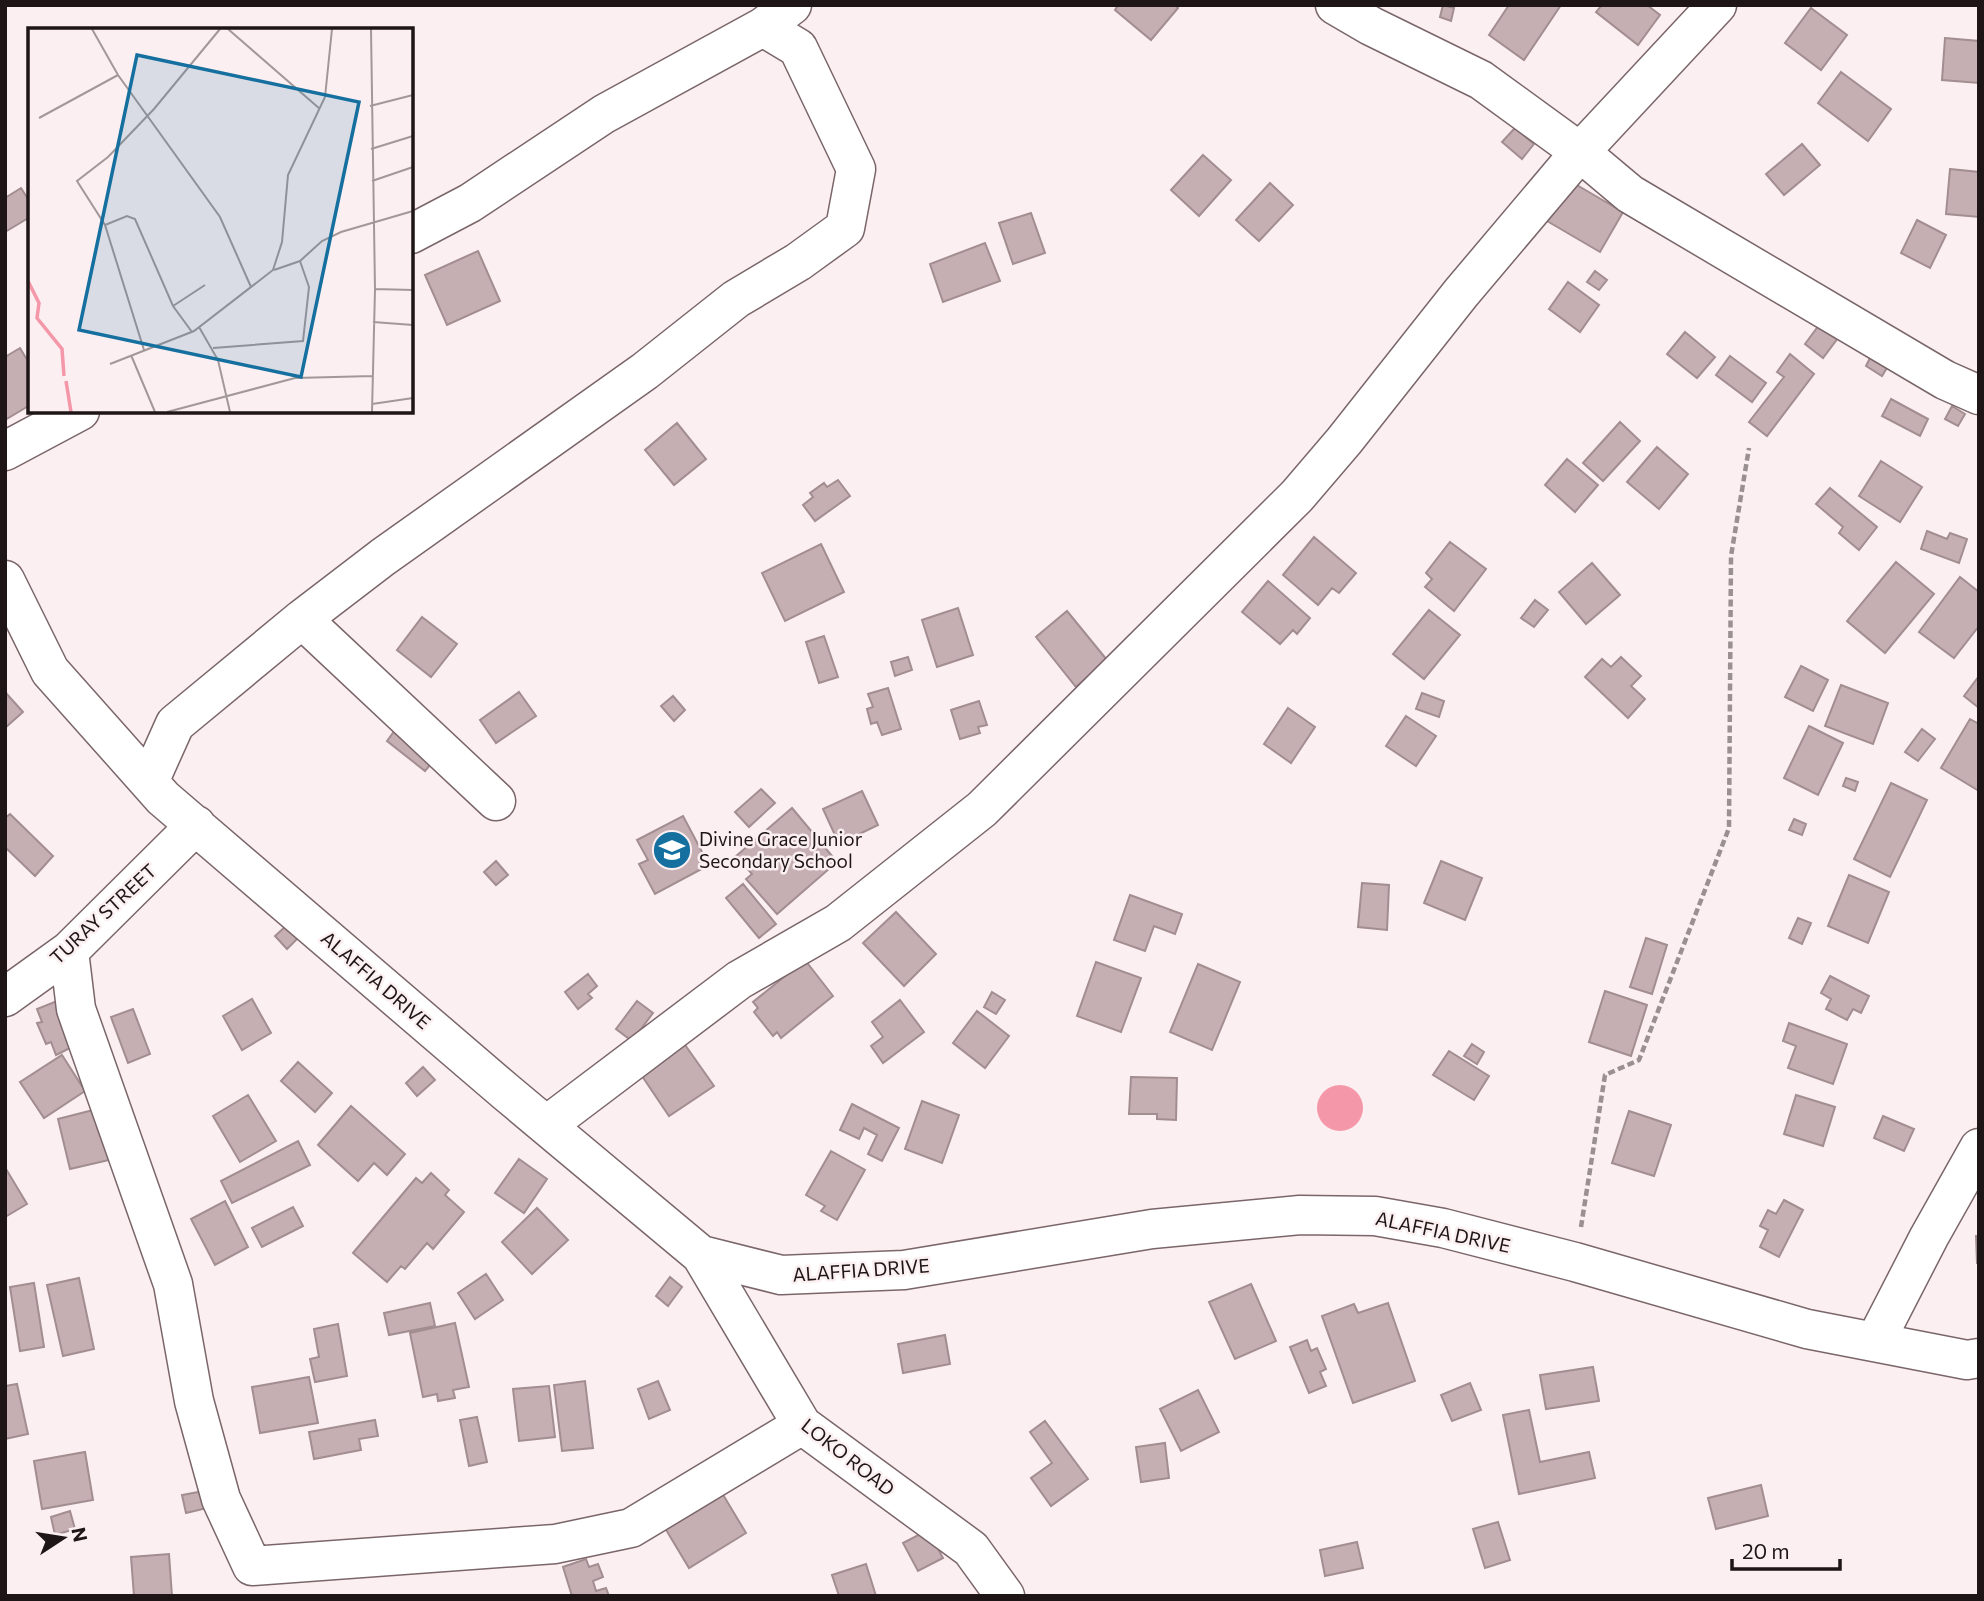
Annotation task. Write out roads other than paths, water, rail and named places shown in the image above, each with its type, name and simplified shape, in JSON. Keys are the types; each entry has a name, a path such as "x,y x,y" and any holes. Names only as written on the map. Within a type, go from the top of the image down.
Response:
{"street":[{"path":"1335,5 1371,26 1481,80 1580,152 1630,194 1945,380 1979,395"},
{"path":"547,1125 738,980 838,923 982,809 1297,496 1461,293 1580,152 1717,5"},
{"path":"149,782 175,724 302,619 383,557 645,371 736,299 798,262 845,228 856,169 798,48 777,16 604,114 470,203 413,233"},
{"path":"5,452 76,413"},
{"name":"ALAFFIA DRIVE","path":"5,580 50,671 163,798 701,1255 781,1275 904,1270 1152,1229 1300,1216 1375,1216 1443,1228 1575,1262 1807,1329 1967,1360 1979,1359"},
{"path":"302,619 496,801"},
{"name":"TURAY STREET","path":"5,997 69,951 195,825"},
{"path":"69,951 76,1009 173,1284 194,1401 221,1499 252,1566 555,1544 631,1528 802,1426"},
{"path":"1875,1342 1979,1148"},
{"name":"LOKO ROAD","path":"701,1255 802,1426 971,1549 1005,1596"}],"place":[{"name":"Divine Grace Junior Secondary School","path":"672,850"}]}
